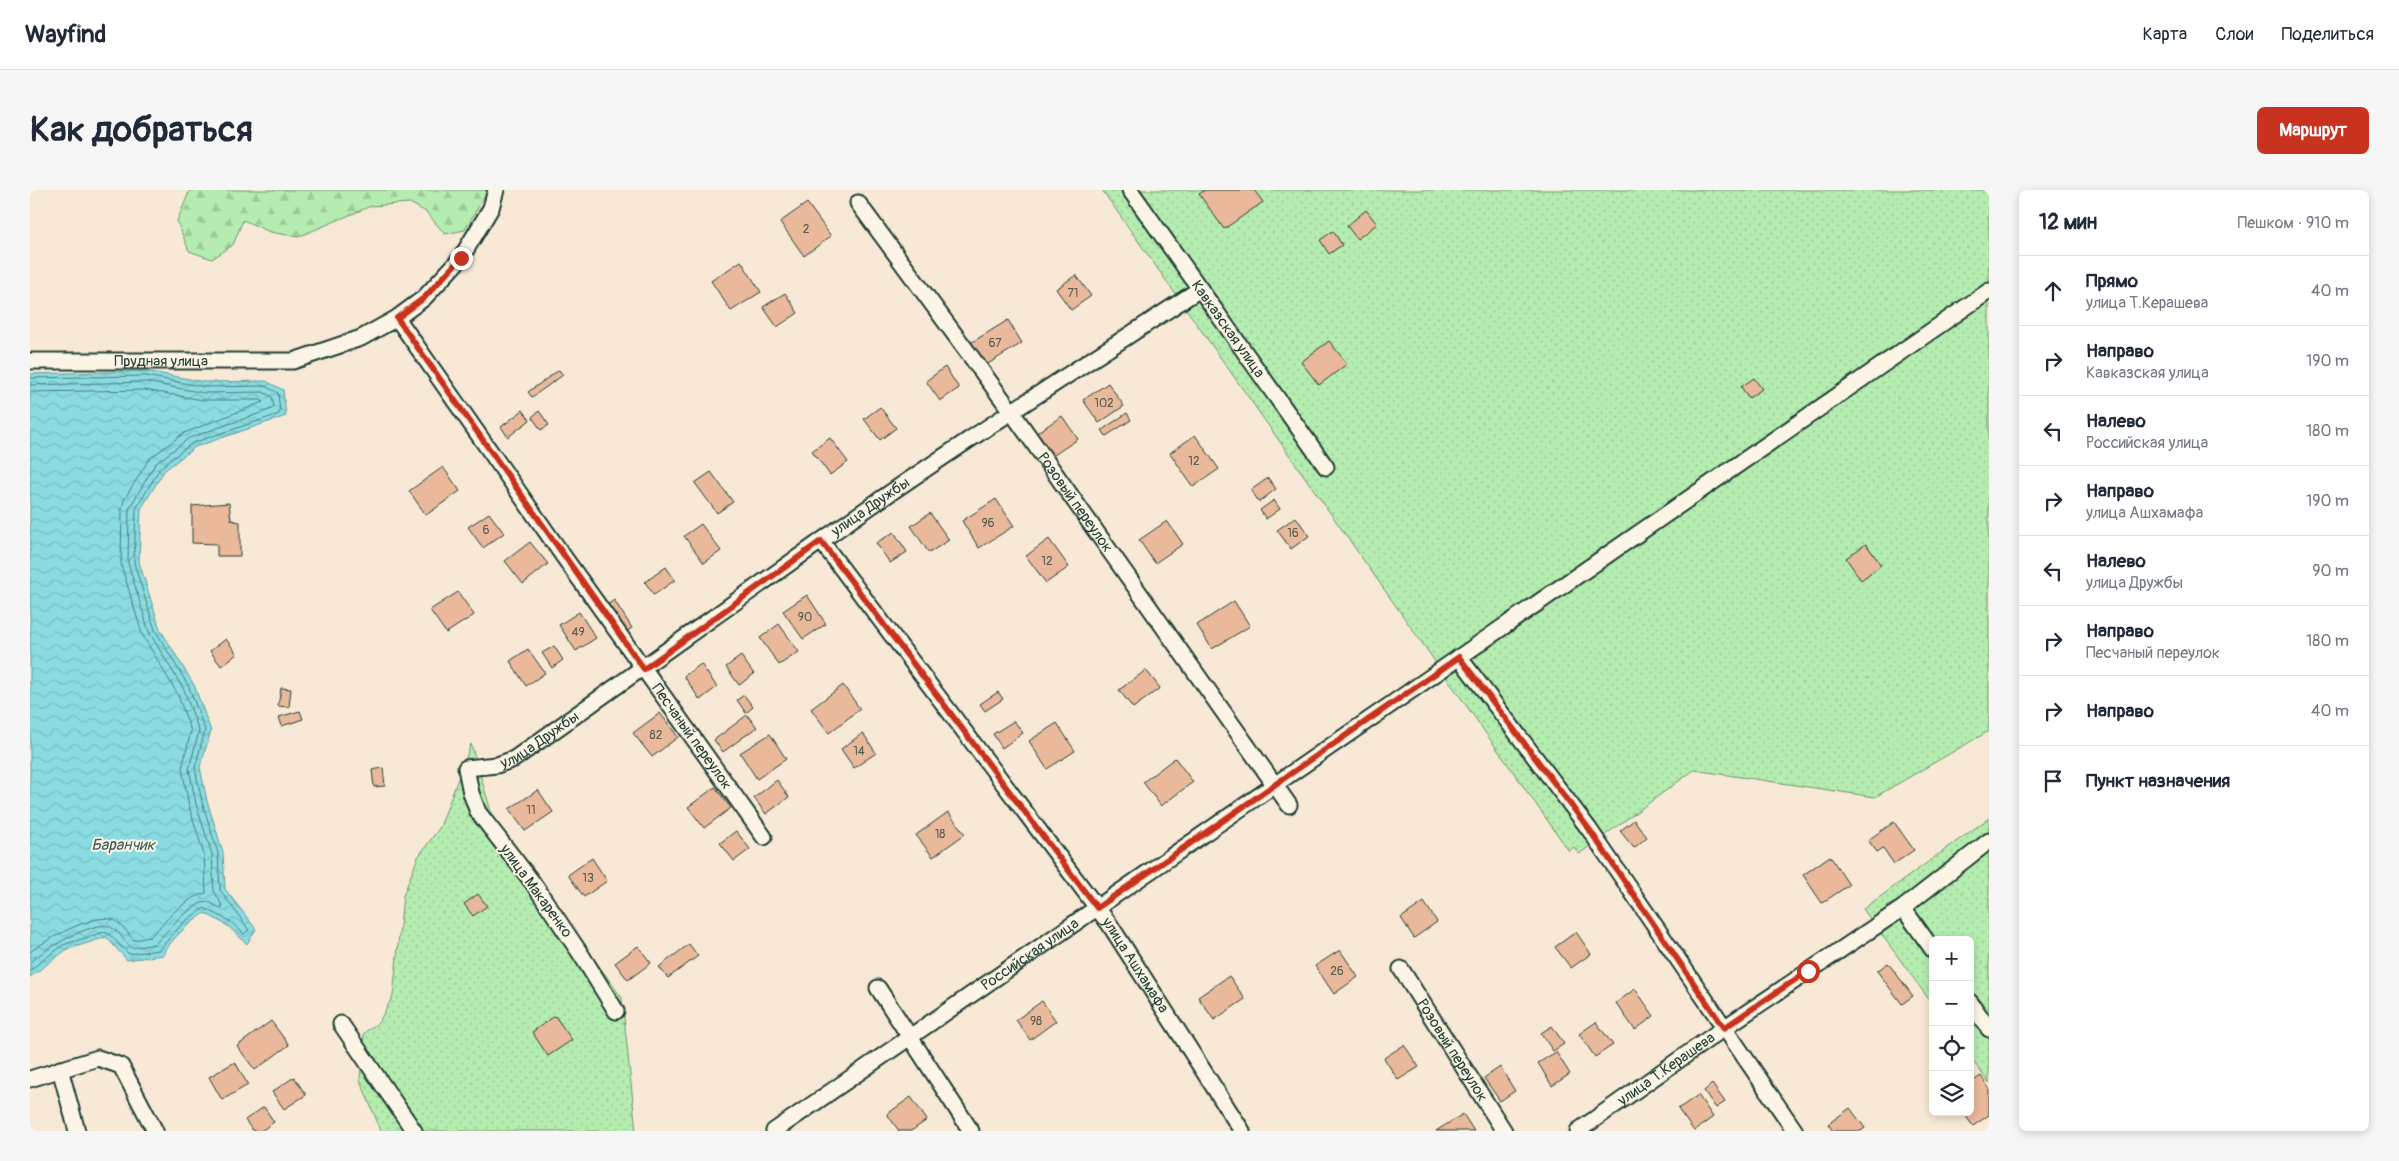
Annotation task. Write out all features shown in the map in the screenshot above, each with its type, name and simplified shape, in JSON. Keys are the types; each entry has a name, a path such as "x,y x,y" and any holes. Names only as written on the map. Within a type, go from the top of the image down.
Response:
{"street":[{"name":"Прудная улица","path":"30,361 293,361 362,338 397,318 424,298 461,258 491,208 496,190"},
{"name":"Кавказcкая улица","path":"1130,190 1326,467"},
{"name":"Розовый переулок","path":"858,203 1011,411 1289,805"},
{"name":"улица Дружбы","path":"466,768 497,765 514,759 644,669 821,541 1011,411 1200,290"},
{"name":"Российская улица","path":"774,1131 1989,291"},
{"name":"Песчаный переулок","path":"397,318 764,837"},
{"name":"улица Ашхамафа","path":"821,541 1097,908 1242,1131"},
{"path":"1459,657 1589,829 1795,1131"},
{"name":"улица Макаренко","path":"466,768 471,793 478,812 533,883 616,1011"},
{"name":"улица Т.Керашева","path":"1578,1131 1724,1028 1903,908 1989,841"},
{"path":"1903,908 1929,944"},
{"name":"Розовый переулок","path":"1401,969 1504,1131"},
{"path":"878,988 971,1131"},
{"path":"1974,1008 1989,1029"},
{"path":"341,1024 414,1131"},
{"path":"30,1079 98,1058 121,1066 155,1131"},
{"path":"60,1070 77,1131"}],"green space":[{"path":"190,190 488,190 465,230 445,234 426,212 410,203 371,206 298,237 270,232 243,220 233,245 212,259 189,251 177,221"},
{"path":"1102,190 1989,190 1989,731 1875,797 1694,770 1579,854 1574,847 1569,851"},
{"path":"471,744 493,818 622,998 636,1131 381,1131 360,1080 364,1033 379,1022 393,996 403,896 418,857 440,827"},
{"path":"1989,818 1989,1083 1974,1062 1974,936 1929,936 1929,1000 1863,909"}],"water":[{"name":"Баранчик","path":"146,371 205,382 266,381 283,390 286,416 195,447 164,471 141,509 139,562 160,629 194,685 211,731 200,767 207,801 223,852 225,889 256,929 247,944 228,926 205,913 176,937 163,955 127,960 106,937 66,950 30,977 30,374"}],"building":[{"path":"1205,190 1254,190 1263,202 1224,229 1199,194"},
{"path":"807,203 831,236 804,256 780,222"},
{"path":"1366,210 1377,224 1357,239 1347,226"},
{"path":"1333,231 1342,245 1329,254 1320,240"},
{"path":"741,261 761,292 731,311 711,281"},
{"path":"1076,275 1091,296 1071,310 1056,289"},
{"path":"785,293 798,313 777,327 763,307"},
{"path":"1008,320 1022,343 983,367 969,344"},
{"path":"1329,341 1347,364 1319,385 1301,362"},
{"path":"945,367 959,388 940,401 926,381"},
{"path":"559,370 563,375 532,397 528,392"},
{"path":"1754,378 1762,389 1749,398 1741,387"},
{"path":"1108,383 1124,406 1099,423 1083,400"},
{"path":"880,407 896,428 880,440 864,419"},
{"path":"523,410 530,420 508,437 501,427"},
{"path":"539,411 549,425 541,430 532,417"},
{"path":"1127,413 1131,420 1106,436 1102,430"},
{"path":"1062,416 1078,439 1051,457 1035,434"},
{"path":"1195,435 1219,469 1193,487 1170,453"},
{"path":"830,438 848,462 830,475 812,451"},
{"path":"443,467 460,491 426,515 409,491"},
{"path":"711,472 733,502 717,513 695,483"},
{"path":"1268,478 1276,489 1259,502 1251,490"},
{"path":"996,499 1014,526 979,548 962,521"},
{"path":"1274,500 1280,509 1266,519 1260,510"},
{"path":"229,503 231,520 240,522 240,556 217,556 217,544 192,543 192,506"},
{"path":"489,513 504,533 483,548 468,527"},
{"path":"930,513 949,540 929,553 911,526"},
{"path":"1296,517 1309,536 1291,549 1277,530"},
{"path":"1167,521 1183,544 1155,563 1139,540"},
{"path":"701,524 721,551 704,563 684,536"},
{"path":"894,532 907,552 890,563 876,543"},
{"path":"1049,539 1069,567 1046,583 1026,556"},
{"path":"530,542 548,564 523,584 505,561"},
{"path":"1866,544 1881,565 1861,580 1846,558"},
{"path":"666,567 675,580 654,595 645,582"},
{"path":"458,592 474,615 446,633 430,610"},
{"path":"807,595 826,624 803,639 783,611"},
{"path":"614,600 632,628 624,633 606,606"},
{"path":"1234,601 1250,626 1212,649 1197,625"},
{"path":"579,612 596,638 576,651 559,625"},
{"path":"779,624 799,652 779,665 760,638"},
{"path":"226,639 237,654 221,666 210,651"},
{"path":"554,646 563,660 552,668 542,653"},
{"path":"528,649 545,673 526,686 510,661"},
{"path":"741,656 754,674 739,685 726,667"},
{"path":"701,664 717,687 700,700 684,676"},
{"path":"1146,670 1160,688 1133,708 1119,690"},
{"path":"843,685 860,709 829,733 811,709"},
{"path":"281,688 291,689 289,707 278,706"},
{"path":"998,692 1003,699 985,711 980,704"},
{"path":"744,695 753,707 746,713 737,700"},
{"path":"300,711 303,719 282,726 279,717"},
{"path":"660,713 678,737 652,757 633,733"},
{"path":"747,715 757,727 723,752 714,740"},
{"path":"1014,721 1023,733 1002,748 993,734"},
{"path":"1057,723 1075,751 1047,769 1029,741"},
{"path":"863,733 876,753 854,768 841,749"},
{"path":"770,734 786,759 757,779 740,753"},
{"path":"1175,758 1193,782 1161,806 1143,782"},
{"path":"383,768 385,786 374,787 372,770"},
{"path":"777,780 789,797 766,814 754,798"},
{"path":"715,787 731,808 704,828 688,807"},
{"path":"538,790 553,812 525,831 509,809"},
{"path":"948,812 965,834 933,857 916,835"},
{"path":"1634,820 1647,837 1634,848 1620,831"},
{"path":"1894,822 1914,850 1894,864 1883,848 1877,852 1868,840"},
{"path":"736,831 750,849 734,861 720,843"},
{"path":"1830,856 1849,885 1822,903 1803,875"},
{"path":"592,858 607,881 584,897 568,875"},
{"path":"478,894 487,906 473,916 464,904"},
{"path":"1424,902 1437,922 1414,938 1401,918"},
{"path":"1576,932 1591,954 1571,968 1555,947"},
{"path":"689,944 698,956 668,978 659,967"},
{"path":"638,946 651,963 628,980 615,963"},
{"path":"1340,950 1358,977 1334,994 1315,966"},
{"path":"1888,963 1913,996 1902,1004 1877,971"},
{"path":"1229,976 1245,999 1214,1020 1198,997"},
{"path":"1635,989 1654,1016 1635,1030 1616,1003"},
{"path":"1042,1001 1056,1021 1030,1040 1016,1020"},
{"path":"555,1016 572,1040 548,1056 532,1032"},
{"path":"271,1021 289,1045 255,1070 237,1046"},
{"path":"1596,1022 1613,1045 1595,1057 1579,1034"},
{"path":"1552,1026 1564,1044 1553,1051 1541,1033"},
{"path":"1404,1045 1419,1067 1398,1080 1384,1058"},
{"path":"1556,1052 1570,1074 1552,1086 1538,1063"},
{"path":"235,1062 248,1085 222,1100 209,1077"},
{"path":"1500,1067 1515,1091 1500,1101 1484,1078"},
{"path":"1981,1076 1989,1088 1989,1115 1973,1126 1966,1116 1974,1116 1974,1080"},
{"path":"294,1077 306,1095 284,1109 272,1092"},
{"path":"1712,1084 1725,1102 1716,1108 1704,1091"},
{"path":"1698,1095 1713,1117 1694,1131 1678,1109"},
{"path":"911,1097 927,1120 911,1131 899,1131 887,1114"},
{"path":"264,1107 274,1122 261,1131 253,1131 245,1120"},
{"path":"1850,1108 1865,1128 1861,1131 1833,1131 1828,1124"},
{"path":"1463,1114 1474,1131 1436,1131"}],"route":[{"path":"461,258 424,298 397,318 644,669 821,541 1097,908 1459,657 1589,829 1724,1028 1808,971"}]}
